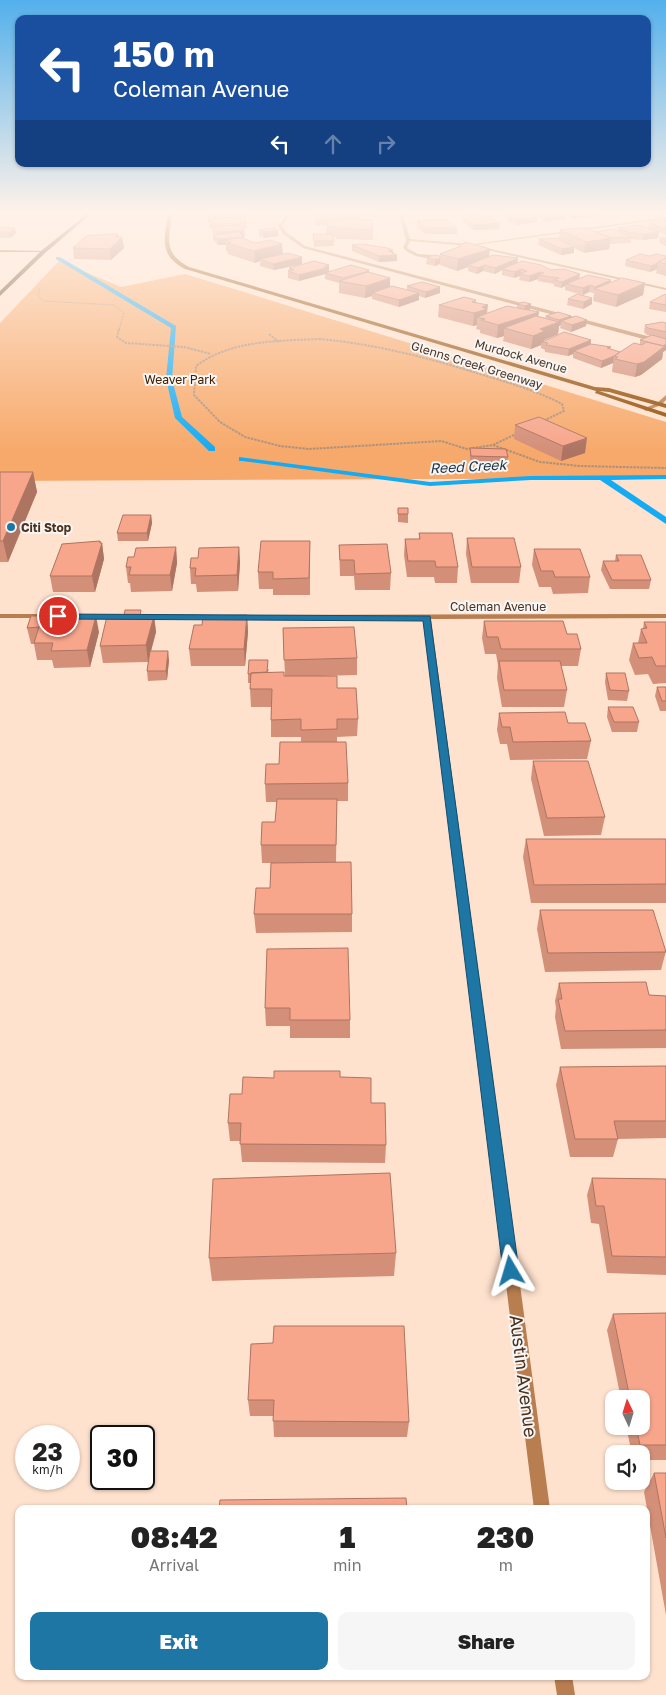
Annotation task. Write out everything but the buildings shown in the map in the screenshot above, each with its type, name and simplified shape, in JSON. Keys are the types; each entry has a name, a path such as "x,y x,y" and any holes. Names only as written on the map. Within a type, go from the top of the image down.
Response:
{"street":[{"name":"Murdock Avenue","path":"271,293 595,389 610,390 666,406"},
{"path":"478,293 666,343"},
{"name":"Murdock Avenue","path":"595,389 601,395 666,415"},
{"path":"646,409 659,404 666,397"},
{"name":"Coleman Avenue","path":"0,616 427,618 666,616"},
{"name":"Austin Avenue","path":"427,618 541,1505"},
{"path":"564,1680 566,1695"}],"path":[{"name":"Glenns Creek Greenway","path":"38,293 42,300 114,305 124,312 117,338 126,343 157,347 184,347 212,354"},
{"path":"269,334 279,342"},
{"name":"Glenns Creek Greenway","path":"319,339 351,341 389,348 541,394 562,404 564,411 493,445 467,449 441,441 310,449 280,446 246,437 220,422 194,395 196,366 205,357 212,354 240,347 279,342 319,339"},
{"name":"Glenns Creek Greenway","path":"493,445 540,462 580,466 666,468"}],"green space":[{"name":"Weaver Park","path":"28,293 247,293 666,422 666,478 0,481 0,323"}],"waterway":[{"name":"Reed Creek","path":"117,293 174,327 169,379 179,418 212,449"},
{"name":"Reed Creek","path":"242,459 430,484 531,478 666,477"},
{"path":"603,478 666,521"}],"place":[{"name":"Citi Stop","path":"11,527"}],"route":[{"path":"58,616 427,618 511,1271"}]}
